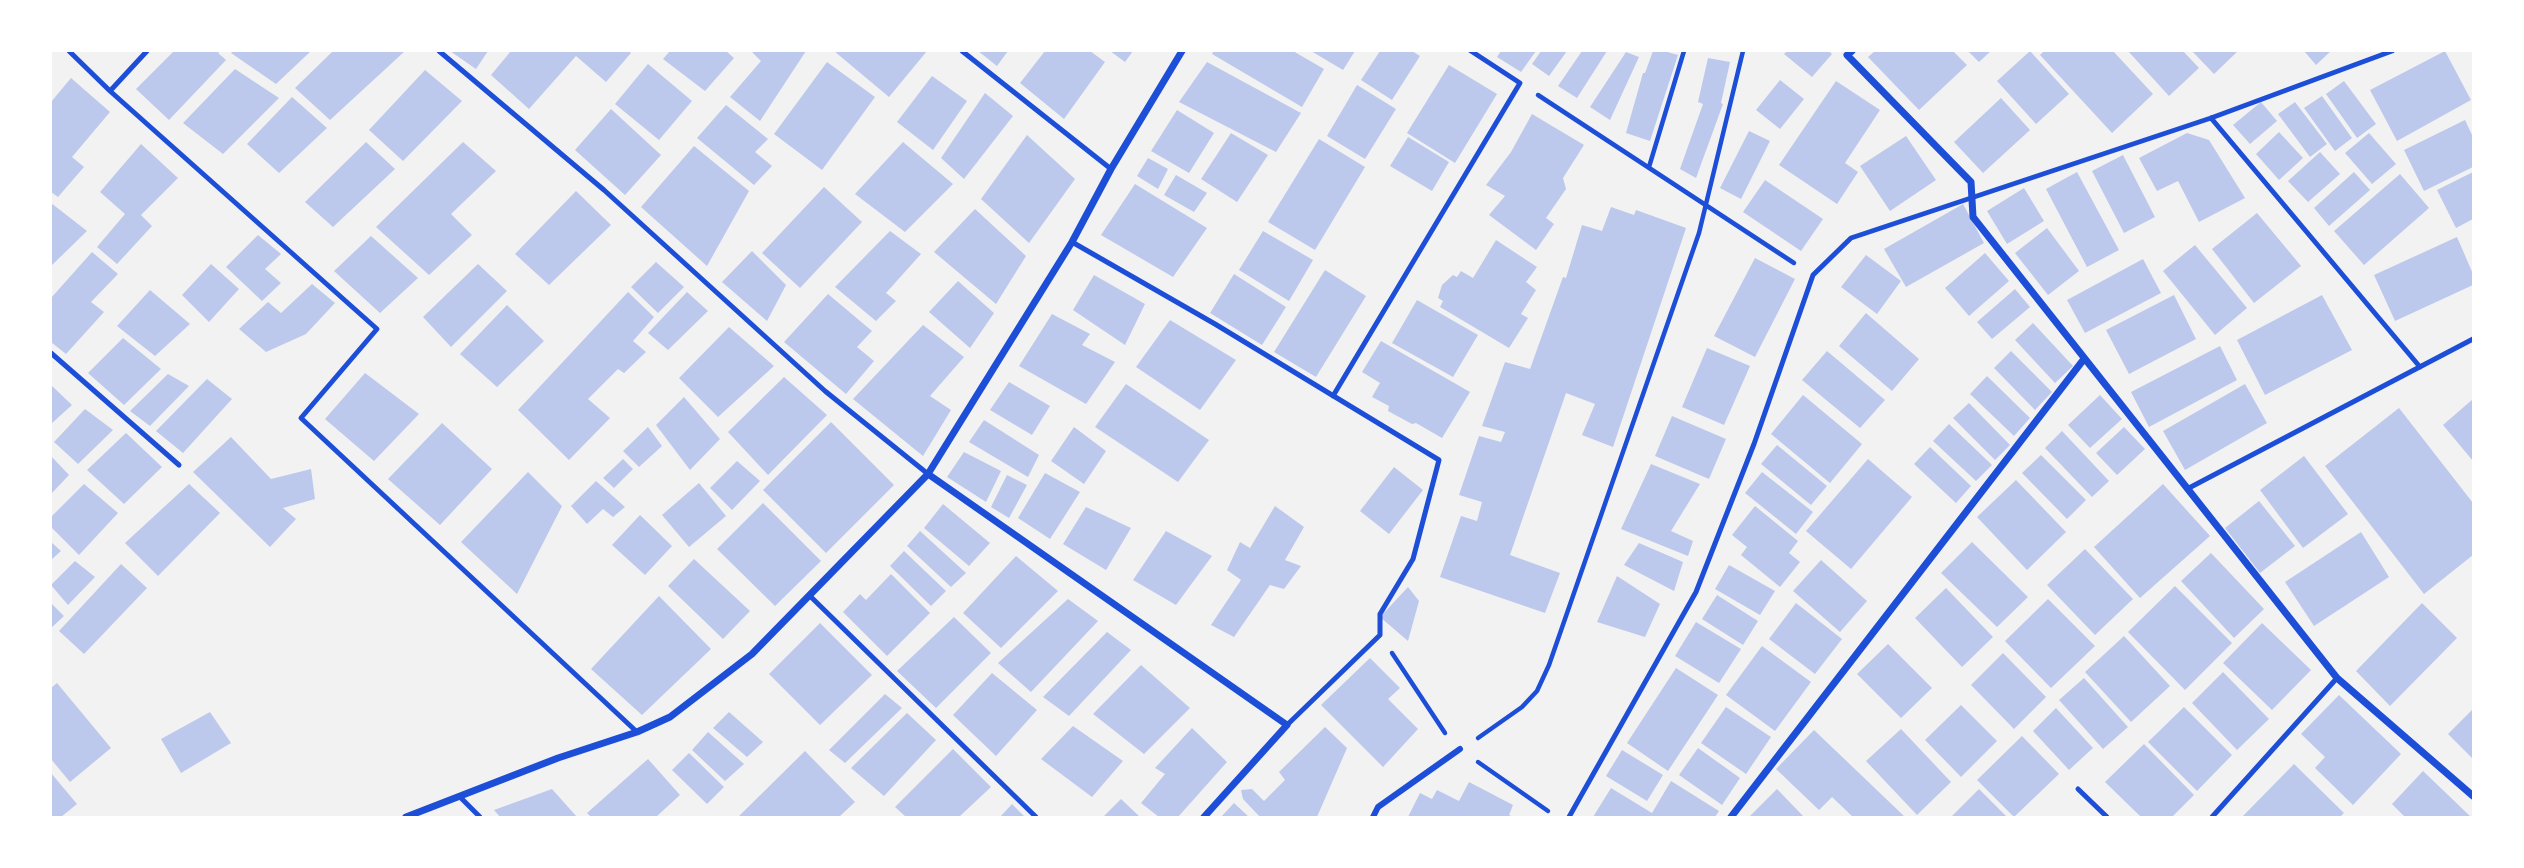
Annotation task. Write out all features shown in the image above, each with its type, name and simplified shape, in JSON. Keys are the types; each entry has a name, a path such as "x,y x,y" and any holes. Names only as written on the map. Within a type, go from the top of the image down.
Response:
{"street":[{"path":"406,817 558,758 637,732 670,717 752,654 928,474 1072,242 1111,169 1182,51"},
{"path":"1852,51 1847,55 1970,182 1973,217 2337,678 2473,796"},
{"path":"1731,817 2084,359"},
{"path":"928,474 1287,725 1204,817"},
{"path":"1373,817 1378,807 1460,750"}],"lane":[{"path":"69,51 110,91 377,329 301,418 637,732"},
{"path":"110,91 147,51"},
{"path":"439,51 604,190 825,391 928,474"},
{"path":"962,51 1111,169"},
{"path":"1333,396 1520,83 1471,51"},
{"path":"1569,817 1696,592 1754,444 1813,275 1851,239 2211,118 2392,51"},
{"path":"2211,118 2420,367"},
{"path":"1072,242 1215,324 1439,460 1413,559 1380,614 1380,635 1287,725"},
{"path":"2187,489 2473,339"},
{"path":"51,353 179,465"},
{"path":"810,596 1036,817"},
{"path":"2212,817 2337,678"},
{"path":"2078,789 2107,817"},
{"path":"459,796 480,817"}],"path":[{"path":"1649,167 1684,51"},
{"path":"1460,750 1522,707 1537,691 1549,665 1690,259 1743,51"},
{"path":"1520,83 1813,275"}],"building":[{"path":"174,51 221,51 218,53 226,60 169,120 136,89"},
{"path":"311,51 276,84 231,53"},
{"path":"333,51 405,51 330,120 295,88"},
{"path":"450,51 488,51 476,69"},
{"path":"511,51 631,53 606,82 576,56 529,109 491,75"},
{"path":"670,51 726,51 734,58 705,91 663,59"},
{"path":"753,51 806,51 760,121 730,97 761,61"},
{"path":"834,51 927,51 889,97"},
{"path":"978,51 1008,51 997,66"},
{"path":"1045,51 1090,51 1105,62 1064,119 1020,83"},
{"path":"1110,51 1133,51 1125,62"},
{"path":"1214,51 1293,51 1324,69 1302,107 1212,54"},
{"path":"1311,51 1355,51 1343,70"},
{"path":"1380,51 1412,51 1420,56 1392,100 1361,80"},
{"path":"1501,51 1536,51 1521,72 1497,57"},
{"path":"1541,51 1567,51 1549,76 1532,64"},
{"path":"1582,51 1607,51 1577,98 1558,86"},
{"path":"1653,51 1678,55 1650,141 1626,133 1643,73"},
{"path":"1787,51 1829,51 1832,54 1812,77 1784,54"},
{"path":"1875,51 1953,51 1967,65 1919,110 1868,57"},
{"path":"1968,51 1991,51 1979,62"},
{"path":"2030,51 2069,94 2036,124 1997,81"},
{"path":"2044,51 2113,51 2153,94 2112,133 2040,55"},
{"path":"2128,51 2183,51 2199,68 2169,96"},
{"path":"2192,51 2238,51 2214,74"},
{"path":"2304,51 2331,51 2316,65"},
{"path":"2445,51 2471,100 2397,141 2370,90"},
{"path":"1626,52 1639,57 1610,120 1590,107"},
{"path":"1708,58 1730,62 1721,103 1723,104 1696,178 1680,169 1703,104 1698,102"},
{"path":"827,62 875,97 822,170 774,134"},
{"path":"1207,62 1301,113 1276,152 1179,102"},
{"path":"648,64 692,101 659,140 615,104"},
{"path":"1449,65 1497,94 1455,163 1407,133"},
{"path":"235,69 279,98 223,154 183,123"},
{"path":"425,70 462,101 403,161 369,130"},
{"path":"932,76 967,101 933,150 897,122"},
{"path":"71,78 110,112 72,157 84,167 58,197 51,192 51,102"},
{"path":"1780,80 1804,99 1780,129 1756,110"},
{"path":"1836,81 1880,110 1845,163 1858,172 1837,204 1779,165"},
{"path":"2344,81 2376,124 2357,138 2326,94"},
{"path":"1357,85 1396,109 1365,159 1327,136"},
{"path":"985,93 1013,116 964,179 941,158"},
{"path":"2322,96 2352,138 2335,151 2304,108"},
{"path":"292,97 327,128 279,173 247,144"},
{"path":"2001,98 2030,130 1983,173 1954,142"},
{"path":"2261,102 2277,121 2250,144 2233,125"},
{"path":"2295,102 2327,144 2310,157 2278,114"},
{"path":"726,105 768,139 755,152 772,166 754,185 697,138"},
{"path":"611,109 661,155 625,195 575,150"},
{"path":"1177,110 1214,133 1189,173 1151,151"},
{"path":"1532,114 1584,145 1563,178 1566,189 1546,218 1554,224 1536,250 1489,215 1505,196 1486,185 1511,152"},
{"path":"2465,120 2473,137 2473,167 2424,191 2404,150"},
{"path":"1749,131 1770,141 1741,199 1720,188"},
{"path":"2279,132 2303,158 2279,180 2256,154"},
{"path":"1231,133 1268,155 1237,202 1201,179"},
{"path":"2187,133 2209,140 2245,198 2199,222 2178,181 2157,191 2139,158"},
{"path":"2369,133 2396,164 2372,184 2345,153"},
{"path":"1027,135 1075,179 1029,243 981,199"},
{"path":"1906,136 1936,180 1890,211 1860,166"},
{"path":"1408,137 1449,162 1432,191 1390,166"},
{"path":"1319,139 1365,167 1315,250 1268,222"},
{"path":"366,142 395,169 333,227 305,202"},
{"path":"463,142 496,171 451,214 472,235 429,275 376,227"},
{"path":"903,142 953,184 905,232 855,194"},
{"path":"141,144 178,178 141,215 152,226 117,264 97,247 125,214 100,192"},
{"path":"694,146 749,191 707,266 641,207"},
{"path":"2320,152 2340,174 2308,202 2288,181"},
{"path":"2123,155 2155,217 2124,233 2092,171"},
{"path":"1148,158 1168,169 1158,189 1137,176"},
{"path":"2077,172 2119,250 2087,267 2046,189"},
{"path":"2354,172 2370,190 2329,226 2314,208"},
{"path":"2473,172 2473,219 2456,228 2437,190"},
{"path":"2400,174 2429,208 2364,265 2334,231"},
{"path":"1176,175 1207,193 1194,212 1164,195"},
{"path":"1765,180 1823,219 1801,251 1743,212"},
{"path":"1135,184 1207,228 1173,277 1101,235"},
{"path":"824,187 862,222 800,288 762,253"},
{"path":"2024,188 2044,221 2007,244 1987,211"},
{"path":"576,191 611,225 549,285 515,254"},
{"path":"51,203 87,231 51,266"},
{"path":"1963,204 1984,243 1906,287 1884,249"},
{"path":"1611,207 1634,215 1636,210 1686,228 1613,447 1582,435 1595,404 1566,393 1510,555 1560,573 1545,613 1440,577 1461,516 1477,521 1482,502 1459,495 1479,436 1501,442 1505,432 1482,426 1505,362 1530,369 1563,277 1566,278 1582,225 1602,231"},
{"path":"975,209 1026,256 996,304 934,252"},
{"path":"2257,213 2301,266 2254,303 2212,249"},
{"path":"2047,228 2079,271 2048,295 2015,253"},
{"path":"890,231 921,254 886,293 896,301 876,321 835,287"},
{"path":"1263,231 1313,260 1289,301 1239,270"},
{"path":"258,235 281,254 265,269 281,283 262,301 226,267"},
{"path":"371,236 418,278 380,313 334,271"},
{"path":"2457,237 2473,274 2473,285 2395,321 2374,275"},
{"path":"1496,240 1537,267 1526,282 1536,290 1521,314 1528,318 1509,348 1440,307 1443,301 1438,298 1442,285 1453,275 1457,277 1461,271 1473,278"},
{"path":"2195,245 2247,308 2215,335 2163,271"},
{"path":"752,251 786,285 767,321 722,282"},
{"path":"92,252 118,274 91,302 104,312 66,354 51,342 51,298"},
{"path":"1985,253 2009,281 1969,316 1945,288"},
{"path":"1866,255 1901,281 1877,314 1841,287"},
{"path":"1755,258 1795,279 1755,357 1714,336"},
{"path":"2143,259 2161,293 2085,333 2067,300"},
{"path":"656,262 684,287 658,313 631,287"},
{"path":"211,264 239,289 209,322 182,295"},
{"path":"478,264 507,291 451,347 423,317"},
{"path":"1325,270 1366,296 1316,377 1274,352"},
{"path":"1234,274 1286,307 1262,345 1210,313"},
{"path":"1094,275 1145,304 1125,345 1073,310"},
{"path":"958,281 994,313 970,348 929,312"},
{"path":"312,284 335,303 306,334 266,352 239,329 268,302 281,313"},
{"path":"2015,289 2030,307 1992,339 1977,322"},
{"path":"150,290 190,324 155,356 117,326"},
{"path":"628,292 654,317 633,341 646,352 624,373 618,369 588,399 610,418 569,460 518,410"},
{"path":"687,292 708,311 668,350 648,333"},
{"path":"828,294 872,331 857,347 874,361 846,394 784,342"},
{"path":"2174,295 2196,339 2129,374 2106,330"},
{"path":"2322,295 2352,350 2265,395 2237,340"},
{"path":"1417,300 1478,335 1453,377 1392,343"},
{"path":"507,305 544,341 497,387 460,354"},
{"path":"1866,313 1919,359 1892,391 1839,346"},
{"path":"1052,314 1090,334 1082,345 1115,362 1086,404 1019,366"},
{"path":"1170,320 1236,360 1200,410 1136,367"},
{"path":"2033,323 2073,366 2055,383 2015,340"},
{"path":"923,325 964,357 930,396 951,410 923,456 853,399"},
{"path":"729,327 774,366 718,417 679,378"},
{"path":"123,338 161,369 124,405 88,373"},
{"path":"1381,341 1470,392 1442,438 1388,411 1389,406 1372,397 1380,383 1362,372"},
{"path":"2220,346 2237,380 2149,427 2131,392"},
{"path":"1707,348 1750,366 1724,425 1682,407"},
{"path":"1827,351 1885,400 1860,428 1802,380"},
{"path":"2011,351 2052,392 2035,410 1994,368"},
{"path":"365,373 419,414 374,461 325,419"},
{"path":"168,374 189,386 150,426 130,411"},
{"path":"1987,376 2030,418 2014,436 1970,394"},
{"path":"784,377 827,415 768,475 728,432"},
{"path":"207,379 232,399 183,453 156,431"},
{"path":"1009,382 1050,406 1032,435 990,410"},
{"path":"1126,384 1209,440 1178,482 1095,427"},
{"path":"2245,384 2267,423 2185,470 2163,431"},
{"path":"51,385 72,405 51,424"},
{"path":"1803,395 1862,444 1830,483 1771,434"},
{"path":"2100,395 2122,419 2090,448 2068,425"},
{"path":"684,397 720,439 690,470 656,425"},
{"path":"2473,399 2473,461 2443,425"},
{"path":"1969,403 2010,445 1995,460 1953,418"},
{"path":"2399,408 2473,503 2473,555 2424,594 2325,466"},
{"path":"85,409 113,430 78,464 54,442"},
{"path":"1672,416 1726,439 1709,479 1655,456"},
{"path":"984,420 1039,455 1028,477 969,442"},
{"path":"831,422 894,485 826,553 763,490"},
{"path":"442,423 492,469 440,525 388,479"},
{"path":"1949,424 1992,465 1976,481 1933,441"},
{"path":"648,427 662,446 639,467 623,451"},
{"path":"1074,427 1106,451 1084,484 1051,461"},
{"path":"2124,427 2145,449 2117,475 2096,453"},
{"path":"2062,431 2109,481 2092,497 2045,448"},
{"path":"126,433 162,467 124,504 87,470"},
{"path":"231,437 271,479 311,469 315,499 283,508 296,519 270,547 193,472"},
{"path":"1777,445 1827,486 1811,505 1761,464"},
{"path":"1930,447 1971,486 1956,503 1914,464"},
{"path":"964,452 1001,471 986,502 947,477"},
{"path":"2041,455 2086,500 2067,519 2022,473"},
{"path":"51,456 69,475 51,494"},
{"path":"2304,456 2348,514 2303,548 2260,490"},
{"path":"623,459 633,469 614,488 603,478"},
{"path":"1868,459 1912,497 1851,569 1806,531"},
{"path":"737,461 760,481 732,510 710,488"},
{"path":"1651,464 1700,484 1671,531 1693,541 1688,556 1621,529"},
{"path":"1394,467 1423,490 1389,534 1360,511"},
{"path":"528,472 562,506 517,594 461,542"},
{"path":"1762,472 1813,512 1796,534 1745,493"},
{"path":"1045,473 1080,492 1050,539 1018,518"},
{"path":"1007,475 1027,485 1009,518 991,507"},
{"path":"2016,480 2066,532 2027,570 1977,517"},
{"path":"596,481 625,507 613,517 603,509 587,524 571,506"},
{"path":"699,483 726,516 689,547 662,515"},
{"path":"84,484 118,513 79,555 51,527 51,517"},
{"path":"189,484 220,513 158,576 125,543"},
{"path":"2163,484 2210,536 2140,598 2094,547"},
{"path":"2259,501 2295,546 2260,573 2225,528"},
{"path":"763,503 821,561 775,606 717,549"},
{"path":"943,504 990,543 969,566 924,528"},
{"path":"1275,506 1304,527 1285,560 1301,566 1284,589 1270,585 1234,637 1211,625 1241,580 1227,570 1240,542 1250,548"},
{"path":"1755,506 1798,541 1789,553 1800,562 1780,587 1741,555 1747,547 1732,535"},
{"path":"1086,507 1131,528 1106,570 1063,544"},
{"path":"640,515 672,546 645,575 612,545"},
{"path":"920,531 966,573 951,587 907,546"},
{"path":"1166,531 1212,556 1176,605 1133,580"},
{"path":"2361,532 2389,577 2314,626 2285,582"},
{"path":"51,542 61,551 51,560"},
{"path":"1972,542 2028,597 1997,627 1941,573"},
{"path":"1639,543 1683,562 1674,591 1624,565"},
{"path":"2085,549 2133,599 2095,635 2047,585"},
{"path":"904,551 946,591 931,606 890,566"},
{"path":"2211,553 2264,609 2234,638 2181,581"},
{"path":"1016,556 1058,591 1001,648 963,613"},
{"path":"694,559 750,611 723,639 668,586"},
{"path":"1821,560 1867,601 1840,632 1793,591"},
{"path":"75,561 95,577 68,605 51,585"},
{"path":"121,564 147,588 84,654 59,631"},
{"path":"1729,565 1775,591 1760,615 1715,589"},
{"path":"891,574 930,613 887,656 843,612 860,594 866,600"},
{"path":"1617,576 1660,604 1645,637 1597,622"},
{"path":"2175,586 2232,643 2185,690 2128,632"},
{"path":"1408,587 1419,601 1408,641 1380,617"},
{"path":"1946,588 1993,637 1962,667 1915,618"},
{"path":"1717,595 1758,621 1743,645 1702,619"},
{"path":"659,596 711,649 642,715 591,669"},
{"path":"1068,599 1098,621 1031,692 998,663"},
{"path":"2048,599 2095,646 2051,688 2005,641"},
{"path":"51,603 64,616 51,628"},
{"path":"1796,603 1842,639 1815,674 1769,639"},
{"path":"2422,603 2457,638 2390,706 2356,671"},
{"path":"954,617 991,653 936,708 897,671"},
{"path":"1696,622 1741,649 1719,683 1675,656"},
{"path":"820,623 872,675 820,725 769,674"},
{"path":"2262,623 2311,670 2272,710 2223,663"},
{"path":"1107,632 1131,650 1069,716 1043,697"},
{"path":"2124,636 2170,686 2131,722 2085,672"},
{"path":"1888,644 1932,688 1901,718 1857,674"},
{"path":"1762,646 1811,682 1775,731 1726,695"},
{"path":"2003,653 2046,697 2014,729 1971,685"},
{"path":"1370,658 1400,688 1388,699 1418,729 1383,767 1321,705"},
{"path":"1141,665 1190,708 1144,754 1093,714"},
{"path":"1676,668 1718,695 1668,771 1627,743"},
{"path":"2223,672 2269,719 2237,750 2192,703"},
{"path":"992,673 1037,710 996,756 953,715"},
{"path":"2084,678 2128,727 2103,749 2059,700"},
{"path":"57,683 111,748 70,782 51,759 51,688"},
{"path":"885,694 902,708 845,763 829,750"},
{"path":"2339,695 2401,754 2353,805 2315,768 2325,757 2301,734"},
{"path":"1961,705 1997,741 1961,777 1925,740"},
{"path":"1726,707 1771,737 1746,774 1701,743"},
{"path":"2184,707 2232,755 2197,791 2148,742"},
{"path":"2056,708 2093,748 2069,770 2033,731"},
{"path":"2473,709 2473,759 2448,734"},
{"path":"210,712 231,743 181,773 161,739"},
{"path":"729,712 763,742 747,757 713,728"},
{"path":"907,713 936,740 884,796 851,768"},
{"path":"1073,726 1123,761 1092,797 1041,759"},
{"path":"1325,727 1347,748 1317,817 1260,817 1243,799 1241,790 1252,789 1264,801 1285,780 1279,772"},
{"path":"1192,728 1227,762 1178,817 1159,817 1141,803 1165,774 1155,768"},
{"path":"1901,729 1951,782 1917,815 1866,761"},
{"path":"1814,730 1905,817 1853,817 1832,797 1819,810 1776,769"},
{"path":"708,732 744,764 725,781 692,750"},
{"path":"2022,736 2059,774 2014,817 1977,780"},
{"path":"2144,744 2194,795 2172,817 2141,817 2105,782"},
{"path":"1698,748 1740,778 1722,805 1679,775"},
{"path":"953,749 991,787 959,817 906,817 895,807"},
{"path":"1622,750 1663,775 1647,801 1606,776"},
{"path":"805,751 855,802 839,817 738,817"},
{"path":"689,753 724,787 707,804 672,770"},
{"path":"648,759 680,795 656,817 591,817 587,813"},
{"path":"2294,764 2344,813 2340,817 2242,817"},
{"path":"2423,771 2471,817 2405,817 2392,804"},
{"path":"51,773 77,804 61,817 51,817"},
{"path":"1671,781 1719,811 1715,817 1593,817 1611,788 1652,813"},
{"path":"1469,782 1513,805 1509,815 1514,817 1408,817 1420,793 1432,799 1437,790 1459,801"},
{"path":"552,789 577,817 500,817 494,810"},
{"path":"1777,789 1804,817 1749,817"},
{"path":"1979,789 2007,817 1951,817"},
{"path":"1121,799 1140,817 1103,817"},
{"path":"1234,803 1249,817 1221,817"},
{"path":"1012,804 1025,817 1000,817"}]}
